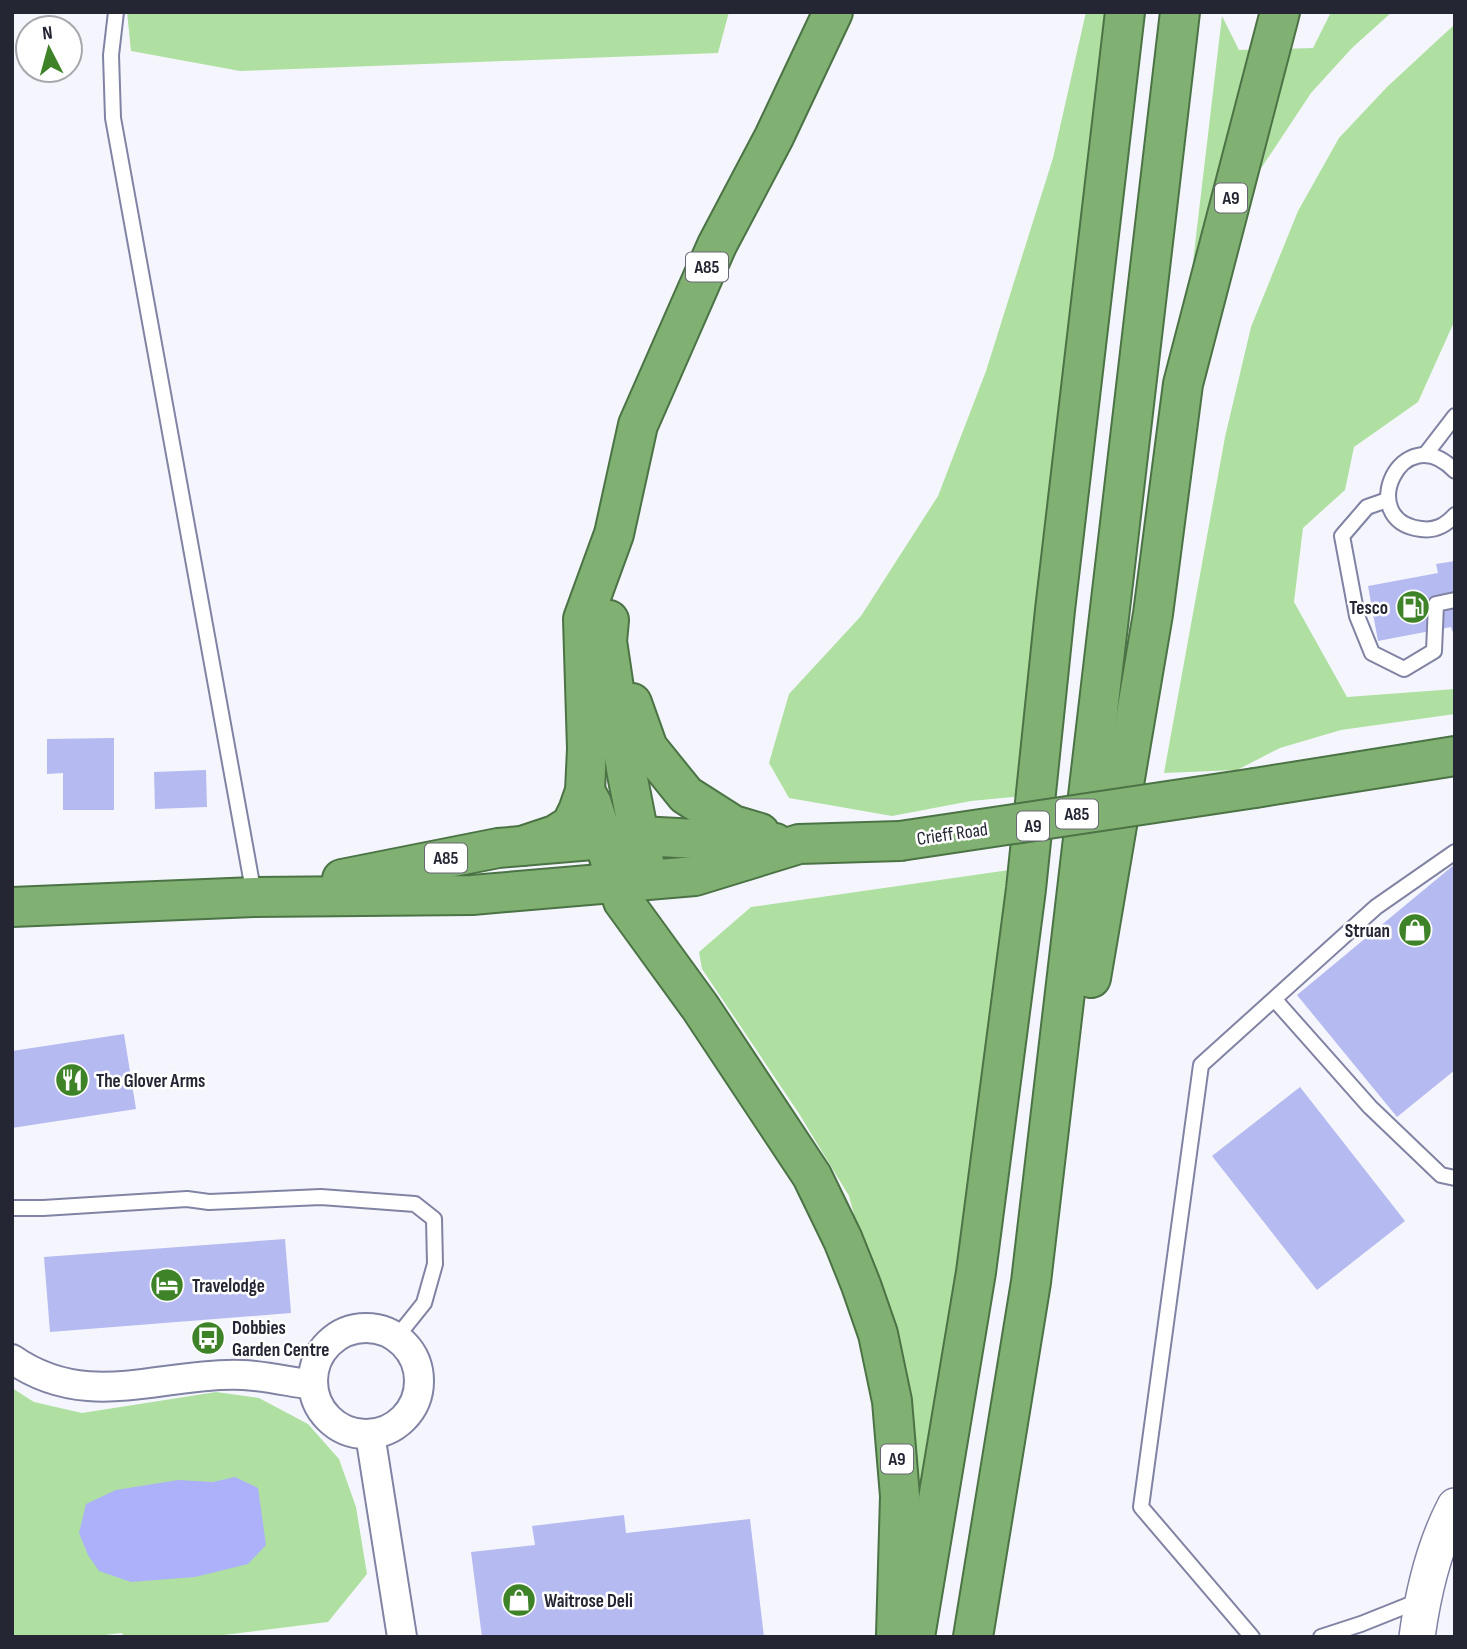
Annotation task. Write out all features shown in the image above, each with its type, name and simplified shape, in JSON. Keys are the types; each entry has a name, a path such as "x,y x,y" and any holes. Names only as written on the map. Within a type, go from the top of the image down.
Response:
{"highway":[{"name":"A85","path":"640,836 626,769 607,641 614,534 638,425 717,245 774,137 833,12"},
{"name":"A9","path":"915,1637 976,1272 1017,957 1125,12"},
{"name":"A9","path":"1031,1282 1180,12"},
{"name":"A9","path":"973,1637 1031,1282 1102,920 1153,614 1183,384 1280,12"},
{"path":"522,846 555,835 571,825 585,792 587,749 583,619 614,534"},
{"name":"A85","path":"607,641 648,748 686,795 733,825 799,844"},
{"name":"Crieff Road","path":"632,881 695,876 799,844 900,841 1455,756"},
{"path":"585,792 592,804 602,839 632,881"},
{"name":"A85","path":"254,897 498,848 640,836 799,844"},
{"path":"632,881 640,836"},
{"name":"A85","path":"12,907 254,897 472,895 632,881"},
{"name":"A9","path":"632,881 623,901 700,1007 812,1177 843,1240 861,1285 878,1334 892,1401 900,1496 896,1637"}],"street":[{"path":"372,1329 396,1338 408,1349 416,1364 419,1381 417,1397 410,1411 386,1430 370,1434 354,1433 331,1421 316,1401 313,1385 314,1368 321,1352 333,1340 347,1332 372,1329"},
{"path":"12,1359 33,1373 65,1384 94,1388 243,1376 313,1385"},
{"path":"370,1434 402,1637"},
{"path":"1417,1637 1422,1600 1447,1521 1455,1506"}],"lane":[{"path":"116,12 111,55 113,118 254,897"},
{"path":"1425,455 1455,416"},
{"path":"1455,471 1445,461 1425,455 1414,457 1396,469 1389,480 1387,500 1396,518 1411,528 1436,529 1455,515"},
{"path":"1387,500 1367,507 1342,536 1357,616 1372,653 1404,669 1434,651 1436,604 1455,600"},
{"path":"1252,1637 1141,1507 1201,1065 1376,906 1455,852"},
{"path":"1275,1000 1370,1107 1441,1175 1455,1178"},
{"path":"12,1208 187,1199 209,1202 321,1197 415,1204 434,1219 435,1264 424,1303 396,1338"},
{"path":"1321,1637 1422,1600"}],"green space":[{"path":"127,12 729,12 718,53 240,71 131,51"},
{"path":"1086,12 1112,12 1024,796 971,801 892,816 789,798 769,763 789,694 861,616 938,496 986,371 1053,158"},
{"path":"1331,12 1392,12 1352,48 1311,93 1258,173 1226,248 1158,558 1222,16 1239,50 1313,48"},
{"path":"1455,24 1455,320 1418,402 1354,447 1345,490 1303,528 1294,602 1347,697 1455,689 1455,714 1341,730 1280,748 1237,770 1164,773 1225,437 1251,327 1298,211 1339,138 1387,87"},
{"path":"1024,868 923,1576 866,1260 849,1196 798,1112 702,969 699,952 751,907"},
{"path":"12,1388 34,1402 82,1413 216,1392 259,1398 308,1424 339,1459 356,1507 367,1574 328,1622 208,1637 127,1637 121,1633 90,1637 12,1637"}],"water":[{"path":"235,1477 258,1488 266,1545 248,1564 195,1577 131,1582 99,1571 88,1555 79,1533 86,1504 116,1490 178,1480 213,1482"}],"building":[{"name":"Tesco","path":"1455,561 1455,638 1451,627 1378,641 1368,586 1438,573 1436,564"},
{"path":"114,738 114,810 63,810 63,773 47,774 47,739"},
{"path":"206,770 207,807 155,809 154,772"},
{"name":"Struan","path":"1455,864 1455,1070 1397,1117 1297,995"},
{"name":"The Glover Arms","path":"124,1034 136,1109 12,1128 12,1051"},
{"path":"1300,1087 1405,1221 1317,1290 1212,1156"},
{"name":"Travelodge","path":"285,1239 291,1313 50,1332 44,1257"},
{"path":"624,1515 626,1533 750,1519 764,1637 482,1637 471,1552 535,1545 532,1526"}],"place":[{"name":"Tesco","path":"1413,607"},
{"name":"Struan","path":"1415,930"},
{"name":"The Glover Arms","path":"72,1080"},
{"name":"Travelodge","path":"167,1285"},
{"name":"Dobbies Garden Centre","path":"208,1338"},
{"name":"Waitrose Deli","path":"519,1600"}]}
